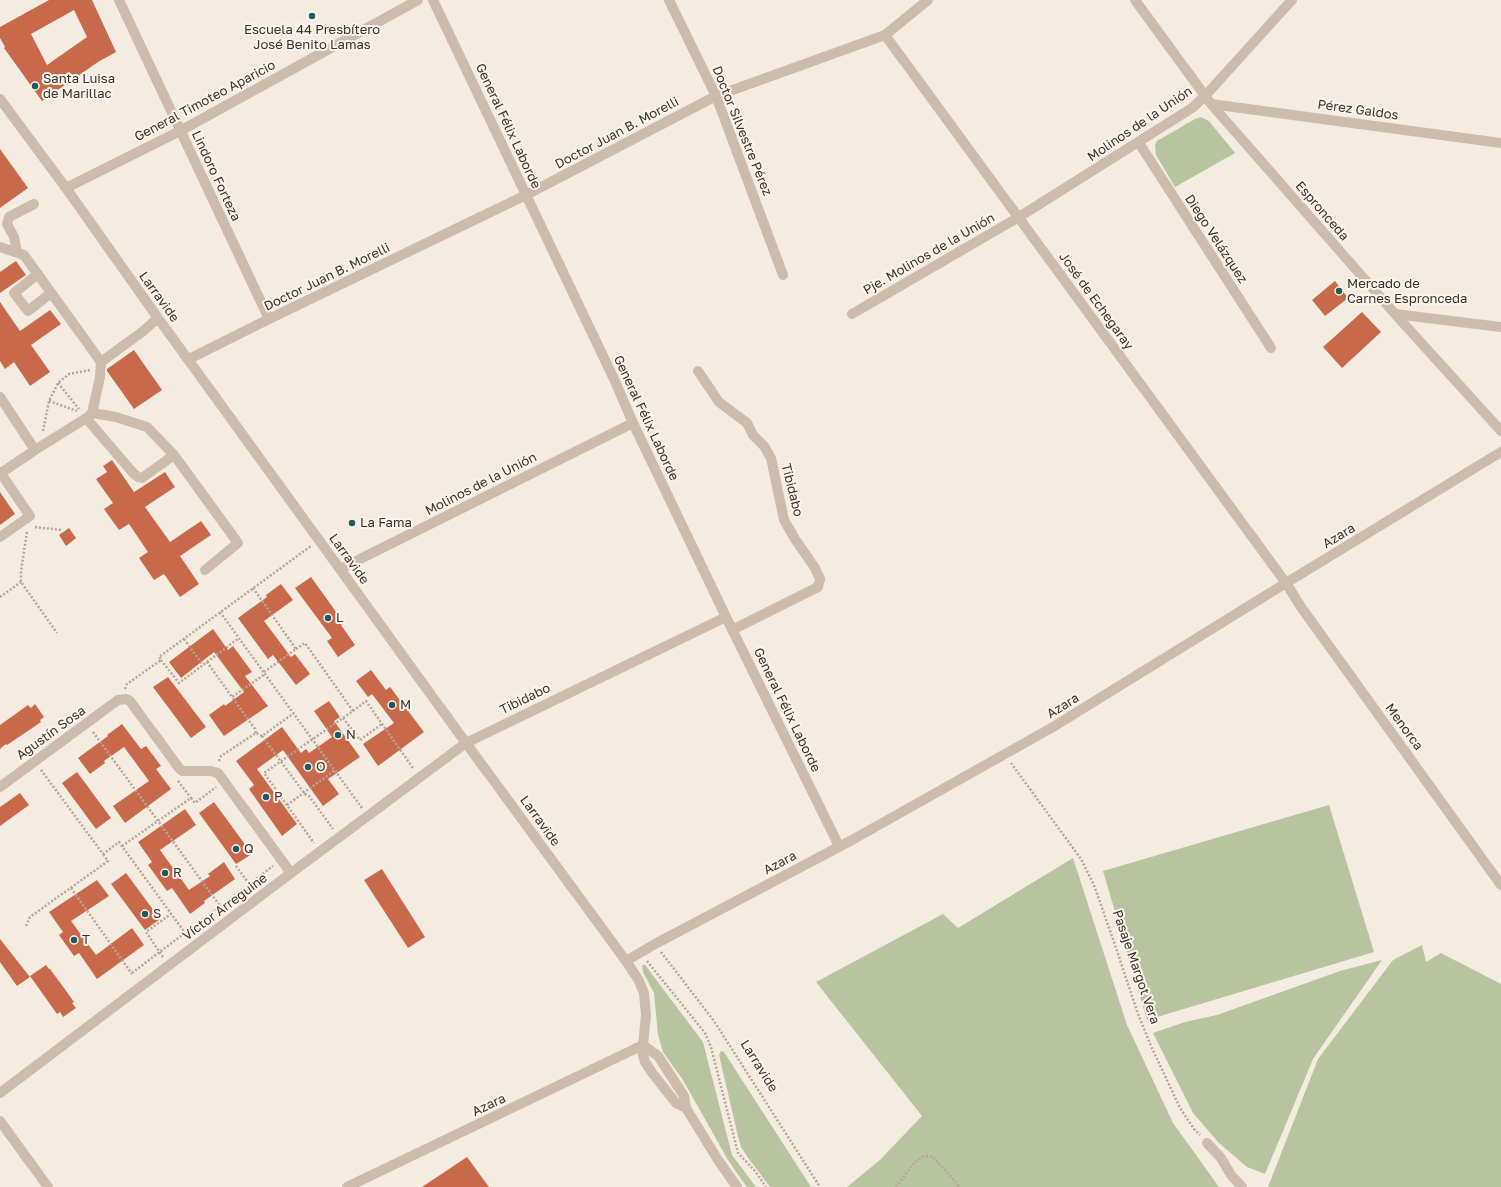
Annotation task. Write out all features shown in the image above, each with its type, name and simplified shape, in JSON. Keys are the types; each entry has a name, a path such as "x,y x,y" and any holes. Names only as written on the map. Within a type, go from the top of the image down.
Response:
{"street":[{"name":"Lindoro Forteza","path":"119,0 269,319"},
{"name":"General Timoteo Aparicio","path":"66,188 180,131 418,0"},
{"name":"General Félix Laborde","path":"433,0 732,630 839,846"},
{"name":"Doctor Silvestre Pérez","path":"670,0 716,96 783,275"},
{"name":"Doctor Juan B. Morelli","path":"189,360 269,319 526,195 716,96 885,35 928,0"},
{"name":"Espronceda","path":"1135,0 1208,100 1395,314 1501,431"},
{"name":"Molinos de la Unión","path":"1019,217 1139,143 1192,108 1208,100 1292,0"},
{"name":"José de Echegaray","path":"885,35 1286,583"},
{"name":"Larravide","path":"0,99 66,188 158,318 466,743 626,960 638,979 644,993 646,1015 643,1055 652,1074 676,1103 686,1108"},
{"name":"Pérez Galdos","path":"1208,100 1501,143"},
{"name":"Diego Velázquez","path":"1139,143 1271,348"},
{"path":"17,252 14,237 7,224 9,217 34,204"},
{"name":"Pje. Molinos de la Unión","path":"852,314 1019,217"},
{"path":"0,247 24,255 100,365 98,384 89,416"},
{"path":"38,274 14,293 28,311 51,293"},
{"path":"1395,314 1501,327"},
{"path":"100,365 158,318"},
{"name":"Tibidabo","path":"698,370 719,402 747,423 753,435 764,446 771,458 784,520 815,568 820,579 818,587 732,630"},
{"path":"0,397 38,449"},
{"path":"89,416 138,477 142,478 174,455"},
{"path":"0,538 30,516 0,472 89,416 116,417 147,426 174,455 238,543 205,570"},
{"name":"Molinos de la Unión","path":"340,569 633,423"},
{"name":"Azara","path":"626,960 1005,755 1501,452"},
{"name":"Menorca","path":"1286,583 1301,607 1501,885"},
{"name":"Tibidabo","path":"466,743 726,617"},
{"path":"120,699 130,701 179,768 186,771 215,771 224,781 291,873"},
{"name":"Agustín Sosa","path":"0,787 120,699"},
{"name":"Víctor Arreguine","path":"0,1093 466,743"},
{"name":"Larravide","path":"643,1045 658,1056 684,1096 686,1108 718,1160 737,1187"},
{"name":"Azara","path":"347,1187 643,1045"},
{"path":"0,1121 48,1187"},
{"path":"1207,1143 1221,1158 1231,1175 1242,1187"}],"path":[{"path":"38,449 49,401 58,383 70,374 100,365"},
{"path":"49,401 82,413 58,383"},
{"path":"58,633 21,582 23,552 28,526 61,530"},
{"path":"239,638 179,683 159,657 303,551 320,541"},
{"path":"0,597 21,582"},
{"path":"253,588 296,649"},
{"path":"220,612 368,816"},
{"path":"184,639 203,665"},
{"path":"232,697 305,643 353,711"},
{"path":"120,699 127,684 162,660"},
{"path":"207,662 255,729 256,734"},
{"path":"320,852 264,774 280,762 366,702 420,777"},
{"path":"262,736 294,713"},
{"path":"343,718 360,740 382,724"},
{"path":"87,723 230,919"},
{"path":"256,734 262,736 304,793 310,796 338,838"},
{"path":"215,771 221,756 256,734"},
{"name":"Pasaje Margot Vera","path":"1005,755 1081,858 1096,893 1138,1014 1169,1088 1194,1129 1207,1143"},
{"path":"26,926 30,917 108,861 35,761"},
{"path":"287,805 335,770"},
{"path":"122,846 190,798 195,803 224,781"},
{"path":"103,854 119,842 194,946"},
{"path":"132,974 281,860"},
{"path":"236,866 259,897"},
{"path":"71,888 141,987"},
{"path":"169,966 146,932 171,914"},
{"name":"Larravide","path":"655,944 714,1021 820,1187"},
{"path":"640,952 705,1033 711,1047 738,1153 766,1187"},
{"path":"896,1187 914,1163 922,1157 927,1156 933,1157 960,1187"}],"green space":[{"path":"1201,117 1209,121 1235,153 1175,187 1156,155 1155,145 1157,141"},
{"path":"1329,805 1374,952 1147,1020 1103,871"},
{"path":"1073,858 1127,1025 1173,1123 1219,1187 847,1187 880,1160 922,1116 816,982 943,914 958,928"},
{"path":"1422,945 1426,962 1441,953 1501,984 1501,1187 1268,1187 1318,1059 1393,960"},
{"path":"1382,960 1313,1059 1265,1174 1247,1167 1219,1143 1193,1113 1153,1033 1185,1022 1217,1015 1340,971"},
{"path":"642,965 645,965 703,1042 732,1155 756,1187 747,1187 739,1176 728,1160 683,1080 663,1052 658,1035 654,993 643,972"},
{"path":"721,1051 724,1052 811,1187 770,1187 741,1147 719,1055"}],"building":[{"path":"49,0 92,0 116,52 98,62 42,101 4,48 5,47 0,38 0,27","holes":["74,10 87,37 47,65 31,34"]},
{"path":"0,149 28,188 0,208"},
{"path":"16,261 26,275 0,293 0,272"},
{"path":"1335,281 1348,298 1325,316 1312,300"},
{"path":"0,302 20,331 50,310 61,324 31,345 50,372 30,386 14,362 5,369 0,361"},
{"path":"1362,312 1381,332 1342,368 1323,347"},
{"path":"134,350 162,390 134,409 107,369"},
{"path":"112,460 134,492 165,472 175,487 145,507 170,542 201,521 211,535 180,556 199,584 180,597 164,574 154,580 139,558 148,552 129,524 119,530 104,509 113,503 96,479 107,472 103,466"},
{"path":"0,492 15,514 0,525"},
{"path":"69,528 76,538 66,546 59,535"},
{"name":"L","path":"311,577 344,623 341,625 355,645 338,657 327,641 332,638 295,588"},
{"path":"281,584 293,600 264,621 291,657 295,654 310,674 296,685 273,655 268,659 238,618 267,597 266,595"},
{"path":"213,629 228,650 233,646 252,672 245,676 268,706 224,736 209,715 224,704 225,706 244,692 214,652 181,678 169,662"},
{"path":"371,670 386,690 390,687 424,732 378,766 363,744 394,723 372,694 368,697 356,681"},
{"path":"168,677 206,727 191,738 153,687"},
{"path":"329,701 340,717 334,721 360,757 328,779 339,794 323,806 283,750 257,769 297,824 282,836 249,789 254,785 236,761 282,727 301,753 306,749 309,753 332,737 314,711"},
{"path":"35,704 44,717 40,720 41,722 0,749 0,725 28,705 31,708"},
{"path":"122,724 141,749 146,746 161,766 156,769 171,789 125,823 113,806 149,781 124,747 104,761 105,763 90,774 78,758"},
{"path":"77,772 111,818 96,829 62,783"},
{"path":"20,793 29,805 0,826 0,807"},
{"path":"214,802 252,854 236,864 199,813"},
{"path":"185,809 196,825 160,850 189,890 210,876 208,874 224,862 235,879 204,901 205,903 190,914 172,888 167,891 148,865 152,862 138,842"},
{"path":"382,869 425,937 408,948 364,880"},
{"path":"126,873 160,919 145,930 111,884"},
{"path":"97,880 109,896 71,921 96,955 132,928 144,945 97,979 79,953 74,956 59,935 63,932 49,912"},
{"path":"0,939 30,977 17,986 0,962"},
{"path":"46,965 74,1002 72,1003 76,1008 63,1017 60,1012 57,1014 30,976"},
{"path":"467,1157 489,1187 422,1187"}],"place":[{"name":"Escuela 44 Presbítero José Benito Lamas","path":"312,16"},
{"name":"Santa Luisa de Marillac","path":"35,86"},
{"name":"Mercado de Carnes Espronceda","path":"1339,291"},
{"name":"La Fama","path":"352,523"},
{"name":"L","path":"328,618"},
{"name":"M","path":"392,705"},
{"name":"N","path":"338,735"},
{"name":"O","path":"308,767"},
{"name":"P","path":"266,797"},
{"name":"Q","path":"236,849"},
{"name":"R","path":"165,873"},
{"name":"S","path":"145,914"},
{"name":"T","path":"74,940"}]}
